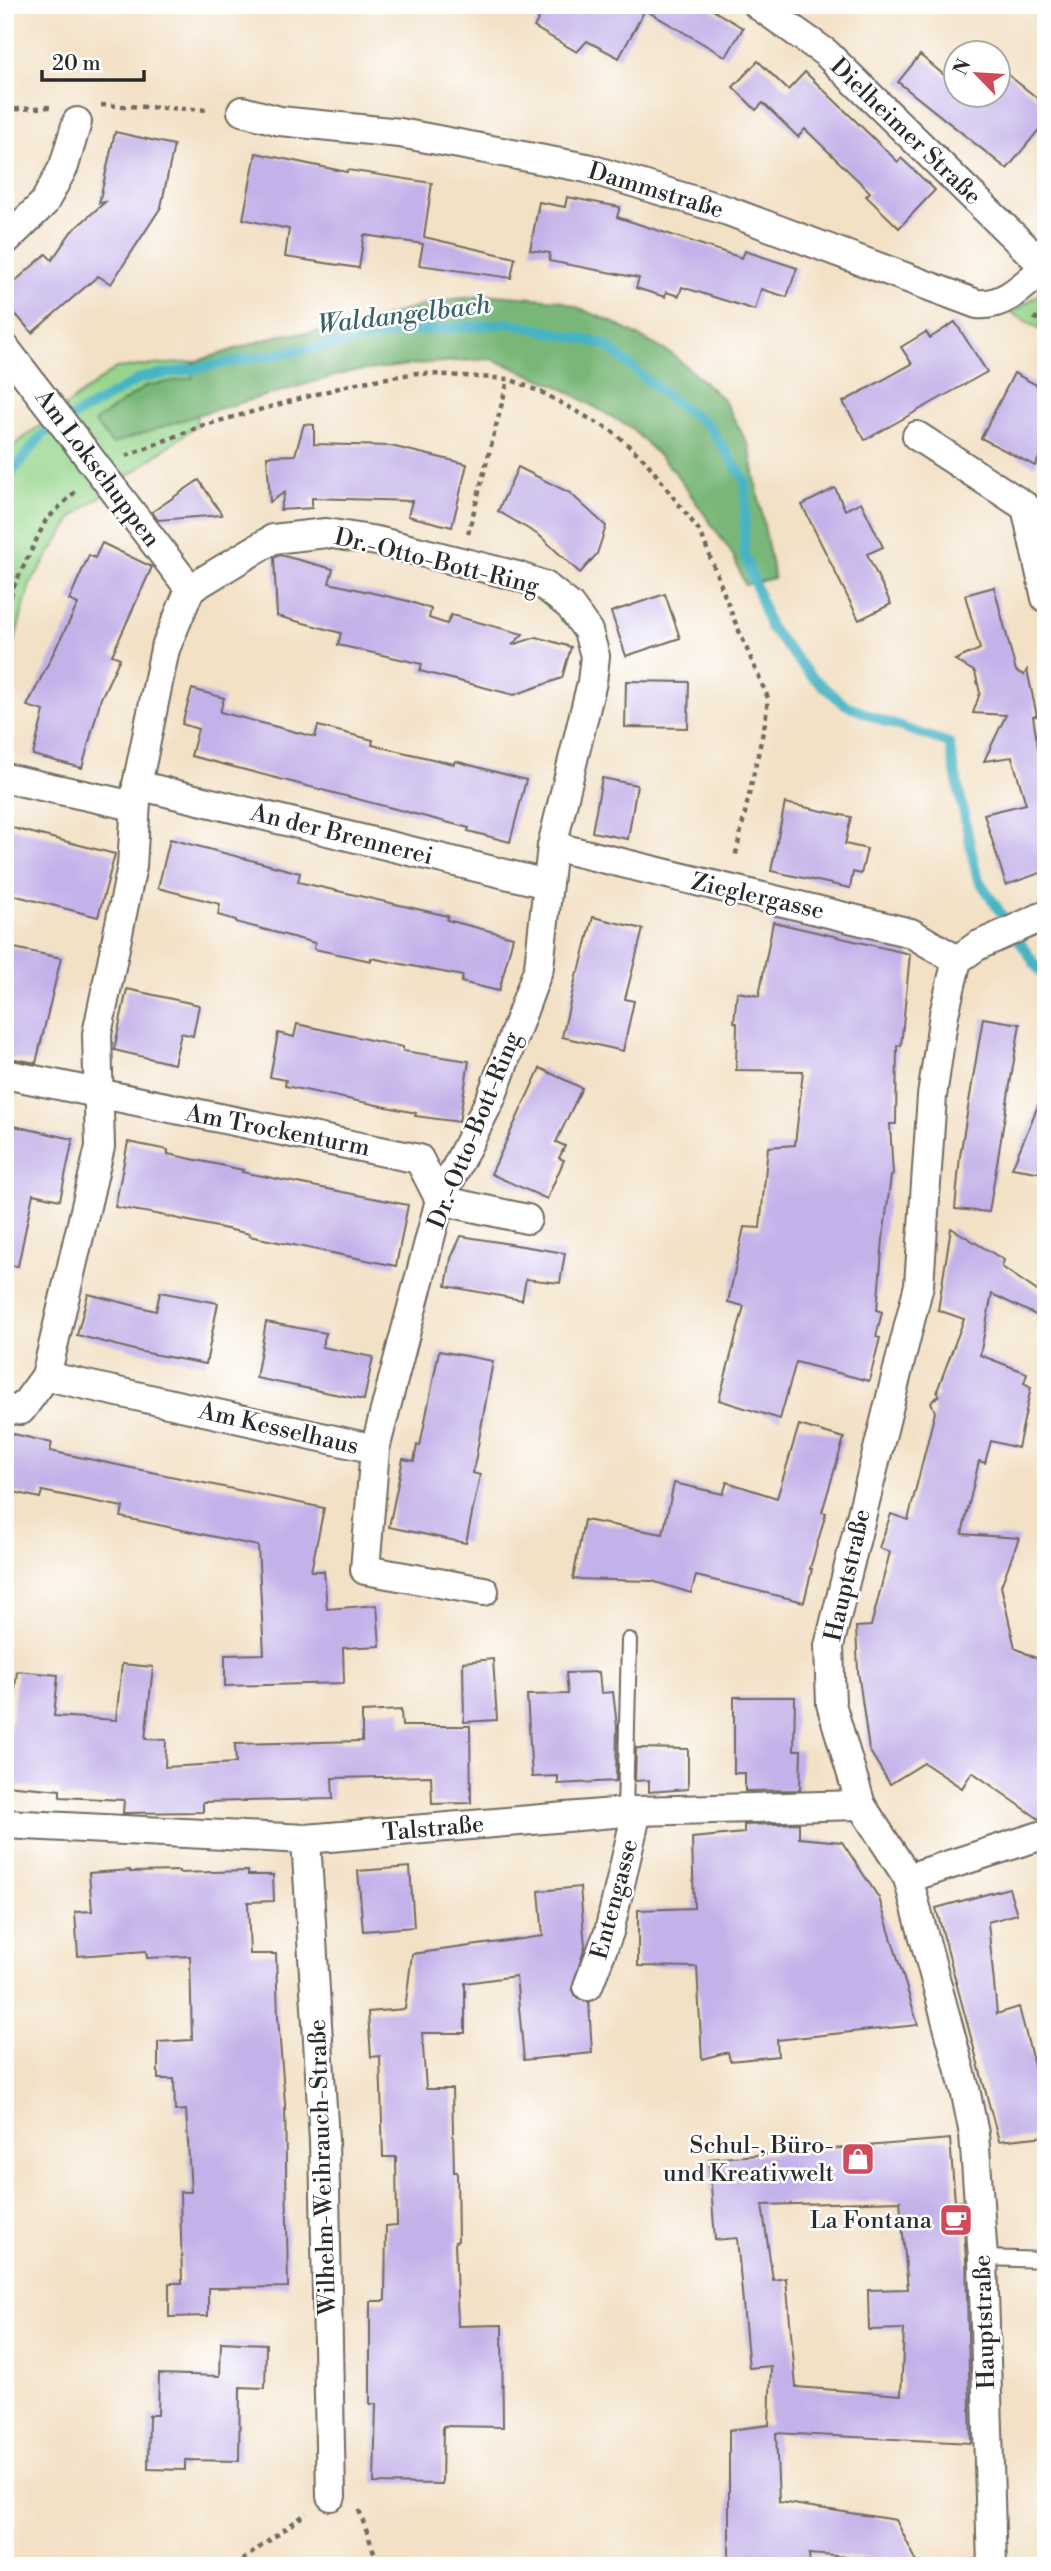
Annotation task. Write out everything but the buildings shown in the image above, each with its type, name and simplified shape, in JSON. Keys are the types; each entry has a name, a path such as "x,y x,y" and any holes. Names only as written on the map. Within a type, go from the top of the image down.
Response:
{"street":[{"name":"Dielheimer Straße","path":"758,5 826,53 1045,267"},
{"path":"5,241 44,203 64,166 77,111"},
{"name":"Dammstraße","path":"242,111 280,121 400,133 587,168 728,211 977,304 990,306 1003,301 1045,267"},
{"name":"Am Lokschuppen","path":"5,348 190,589"},
{"path":"917,436 1036,513 1046,598"},
{"name":"Dr.-Otto-Bott-Ring","path":"190,589 273,539 326,533 377,541 545,586 570,606 588,631 595,656 592,682 552,846 539,967 491,1098 440,1200 375,1450"},
{"path":"5,1409 21,1410 46,1376 100,1147 97,1034 132,866 135,796 165,649 190,589"},
{"name":"An der Brennerei","path":"5,778 135,796 547,884"},
{"name":"Zieglergasse","path":"552,846 912,933 967,953"},
{"path":"967,953 1045,915"},
{"name":"Hauptstraße","path":"967,953 944,1014 932,1096 919,1285 829,1646 831,1704 861,1805 908,1878 965,2089 974,2134 983,2258 992,2566"},
{"name":"Am Trockenturm","path":"5,1074 419,1159 440,1200"},
{"path":"440,1200 527,1219"},
{"name":"Am Kesselhaus","path":"46,1376 375,1450 365,1570 484,1591"},
{"name":"Talstraße","path":"5,1824 306,1839 631,1811 861,1805"},
{"name":"Entengasse","path":"588,1986 609,1932 631,1811"},
{"path":"908,1878 1046,1834"},
{"name":"Wilhelm-Weihrauch-Straße","path":"306,1839 324,2141 331,2496"}],"lane":[{"path":"629,1640 631,1811"},
{"path":"983,2258 1046,2260"}],"path":[{"path":"5,110 242,111"},
{"path":"5,616 13,588 46,520 83,484 94,465 117,460 201,426 357,383 417,373 509,379 543,393 612,431 645,460 701,533 768,698 729,890"},
{"path":"460,562 509,379"},
{"path":"234,2566 331,2496 358,2508 379,2566"}],"green space":[{"path":"1041,293 1046,297 1046,333 1012,313"},
{"path":"494,295 559,300 610,321 672,354 723,399 749,446 774,578 745,585 733,555 674,471 631,428 558,386 492,359 349,372 197,415 112,444 94,422 146,386 192,378 194,362 280,335 346,330 434,301"},
{"path":"192,362 197,425 74,516 30,584 5,677 5,452 116,368"}],"waterway":[{"name":"Waldangelbach","path":"5,481 43,434 141,378 405,332 509,323 604,344 669,398 709,426 746,482 744,553 770,627 809,674 844,704 883,721 949,743 977,877 1046,981"}],"place":[{"name":"Schul-, Büro- und Kreativwelt","path":"858,2159"},
{"name":"La Fontana","path":"956,2220"}]}
